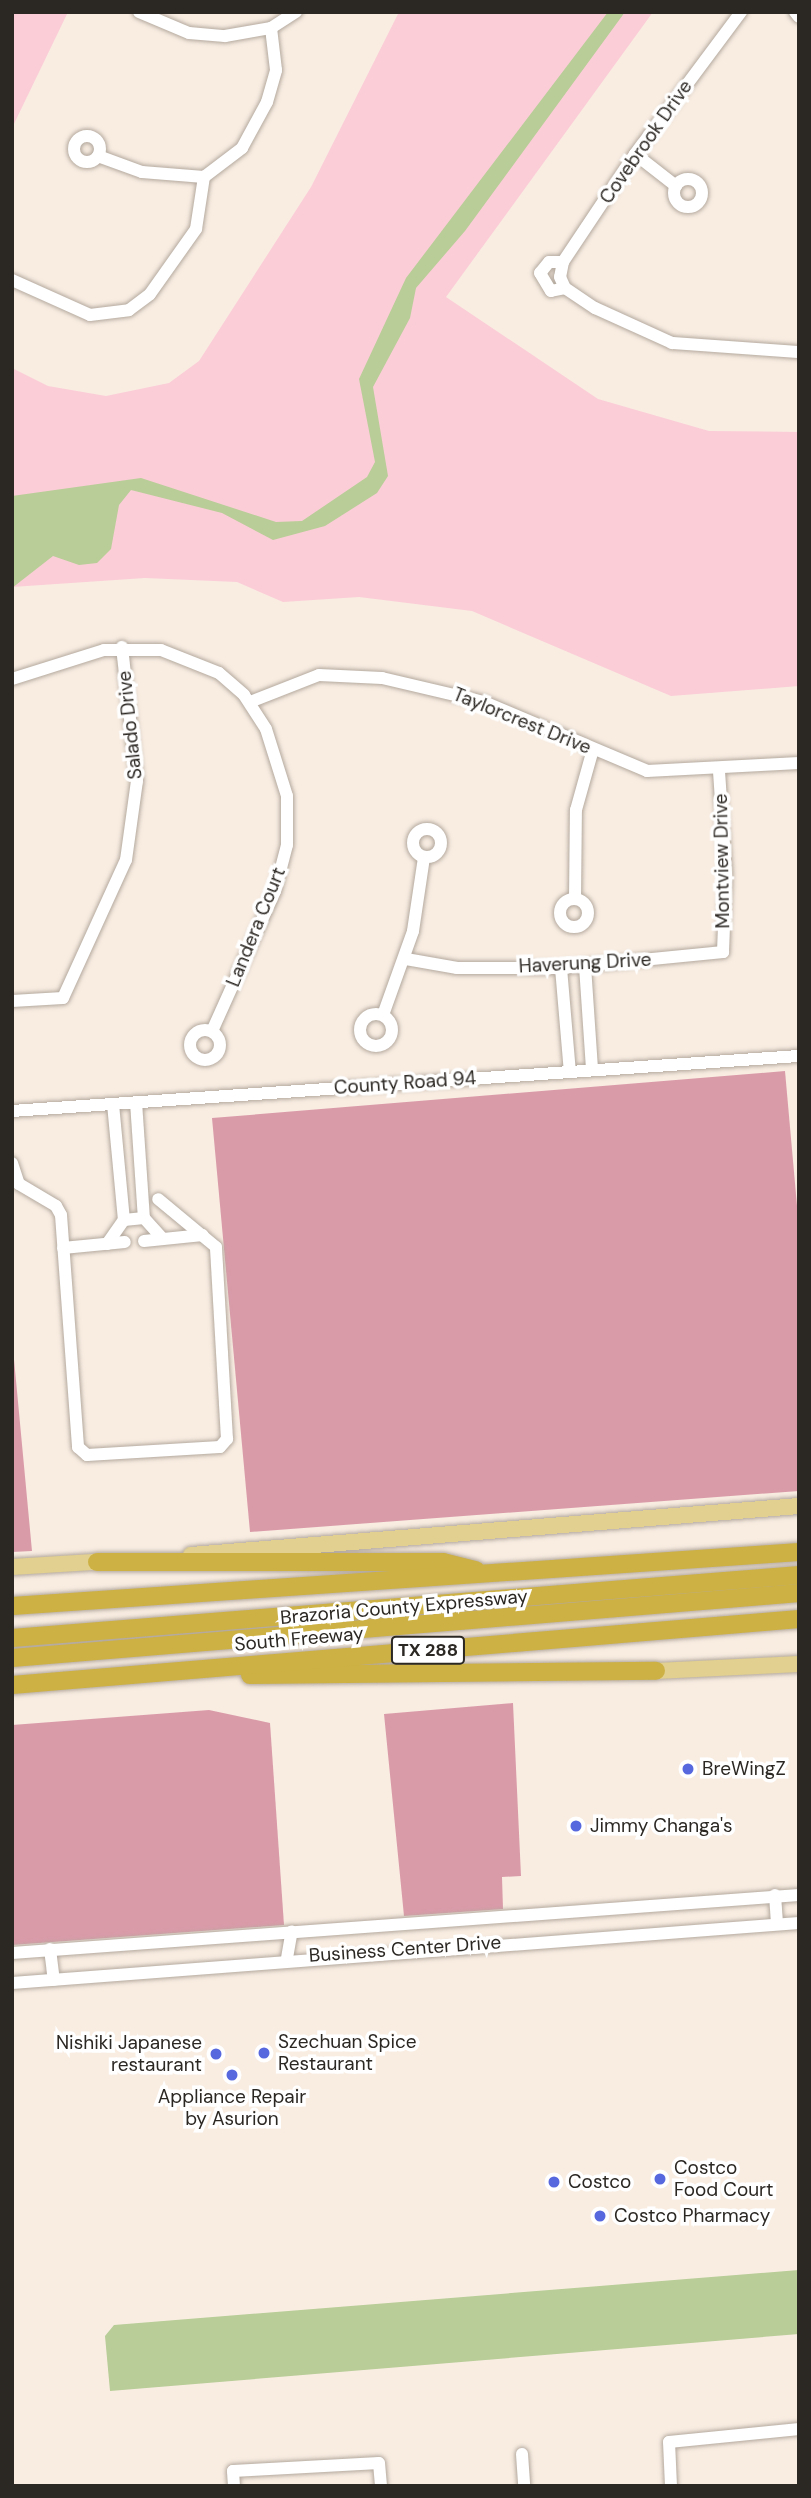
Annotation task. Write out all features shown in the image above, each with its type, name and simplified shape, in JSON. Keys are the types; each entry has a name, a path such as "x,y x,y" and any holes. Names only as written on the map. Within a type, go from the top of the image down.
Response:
{"highway":[{"path":"12,1606 497,1575 799,1552"},
{"path":"97,1562 443,1562 497,1575"},
{"name":"Brazoria County Expressway","path":"12,1638 799,1575"},
{"name":"Brazoria County Expressway","path":"12,1658 799,1594"},
{"name":"South Freeway","path":"12,1685 799,1619"},
{"path":"58,1681 656,1671"}],"main road":[{"path":"12,1567 799,1506"},
{"path":"656,1671 799,1664"}],"street":[{"path":"139,12 207,36 271,28 296,12"},
{"name":"Covebrook Drive","path":"563,283 563,262 635,154 740,12"},
{"path":"795,12 799,17"},
{"path":"97,156 142,172 204,177 242,148 267,102 276,70 271,28"},
{"path":"635,154 676,186"},
{"path":"12,279 90,315 129,310 150,295 196,229 204,177"},
{"path":"563,262 549,262 541,281 551,291 563,283 621,323 672,343 799,352"},
{"path":"12,679 122,648 161,650 199,662 250,702"},
{"name":"Salado Drive","path":"12,1001 63,998 106,913 131,838 137,752 122,648"},
{"name":"Taylorcrest Drive","path":"250,702 319,674 383,678 484,702 647,771 719,770 799,764"},
{"name":"Landera Court","path":"212,1031 275,891 287,845 283,774 250,702"},
{"path":"575,899 576,810 593,749"},
{"name":"Montview Drive","path":"719,770 726,874 723,952"},
{"path":"383,1015 406,959 424,857"},
{"name":"Haverung Drive","path":"406,959 457,968 561,968 723,952"},
{"path":"584,966 593,1070"},
{"path":"561,968 570,1072"},
{"name":"County Road 94","path":"12,1111 799,1056"},
{"path":"136,1102 144,1218 163,1239"},
{"path":"107,1244 124,1220 113,1104"},
{"path":"12,1163 19,1184 56,1206 63,1248 78,1447 87,1455 220,1447 229,1424 216,1247 158,1199"},
{"path":"124,1220 144,1218"},
{"path":"144,1241 203,1235"},
{"path":"63,1248 125,1242"},
{"path":"775,1895 777,1924"},
{"name":"Business Center Drive","path":"12,1953 799,1895"},
{"path":"526,1914 529,1940"},
{"name":"Business Center Drive","path":"12,1983 287,1958 799,1923"},
{"path":"287,1958 292,1931"},
{"path":"50,1949 54,1980"},
{"path":"671,2486 669,2441 799,2429"},
{"path":"522,2454 524,2486"},
{"path":"234,2486 233,2471 379,2463 380,2486"}],"shaded area":[{"path":"12,12 68,12 12,128"},
{"path":"399,12 653,12 446,297 598,399 709,431 799,432 799,686 671,696 472,611 359,597 283,602 237,582 145,578 12,587 12,368 48,386 106,396 169,383 199,361 311,187"},
{"path":"608,12 625,12 465,231 416,288 410,318 373,387 388,476 377,493 325,526 273,540 222,513 131,490 119,505 111,549 97,563 79,565 53,556 12,588 12,496 141,478 276,522 302,521 367,477 375,462 359,379 406,278"},
{"path":"785,1071 799,1228 799,1491 250,1532 212,1118"},
{"path":"12,1338 32,1551 12,1552"},
{"path":"513,1703 521,1876 502,1877 503,1909 404,1916 384,1714"},
{"path":"209,1710 270,1723 284,1925 12,1945 12,1725"},
{"path":"799,2270 799,2334 110,2391 105,2336 114,2325"}],"place":[{"name":"BreWingZ","path":"688,1769"},
{"name":"Jimmy Changa's","path":"576,1826"},
{"name":"Szechuan Spice Restaurant","path":"264,2053"},
{"name":"Nishiki Japanese restaurant","path":"216,2054"},
{"name":"Appliance Repair by Asurion","path":"232,2075"},
{"name":"Costco Food Court","path":"660,2179"},
{"name":"Costco","path":"554,2182"},
{"name":"Costco Pharmacy","path":"600,2216"}]}
